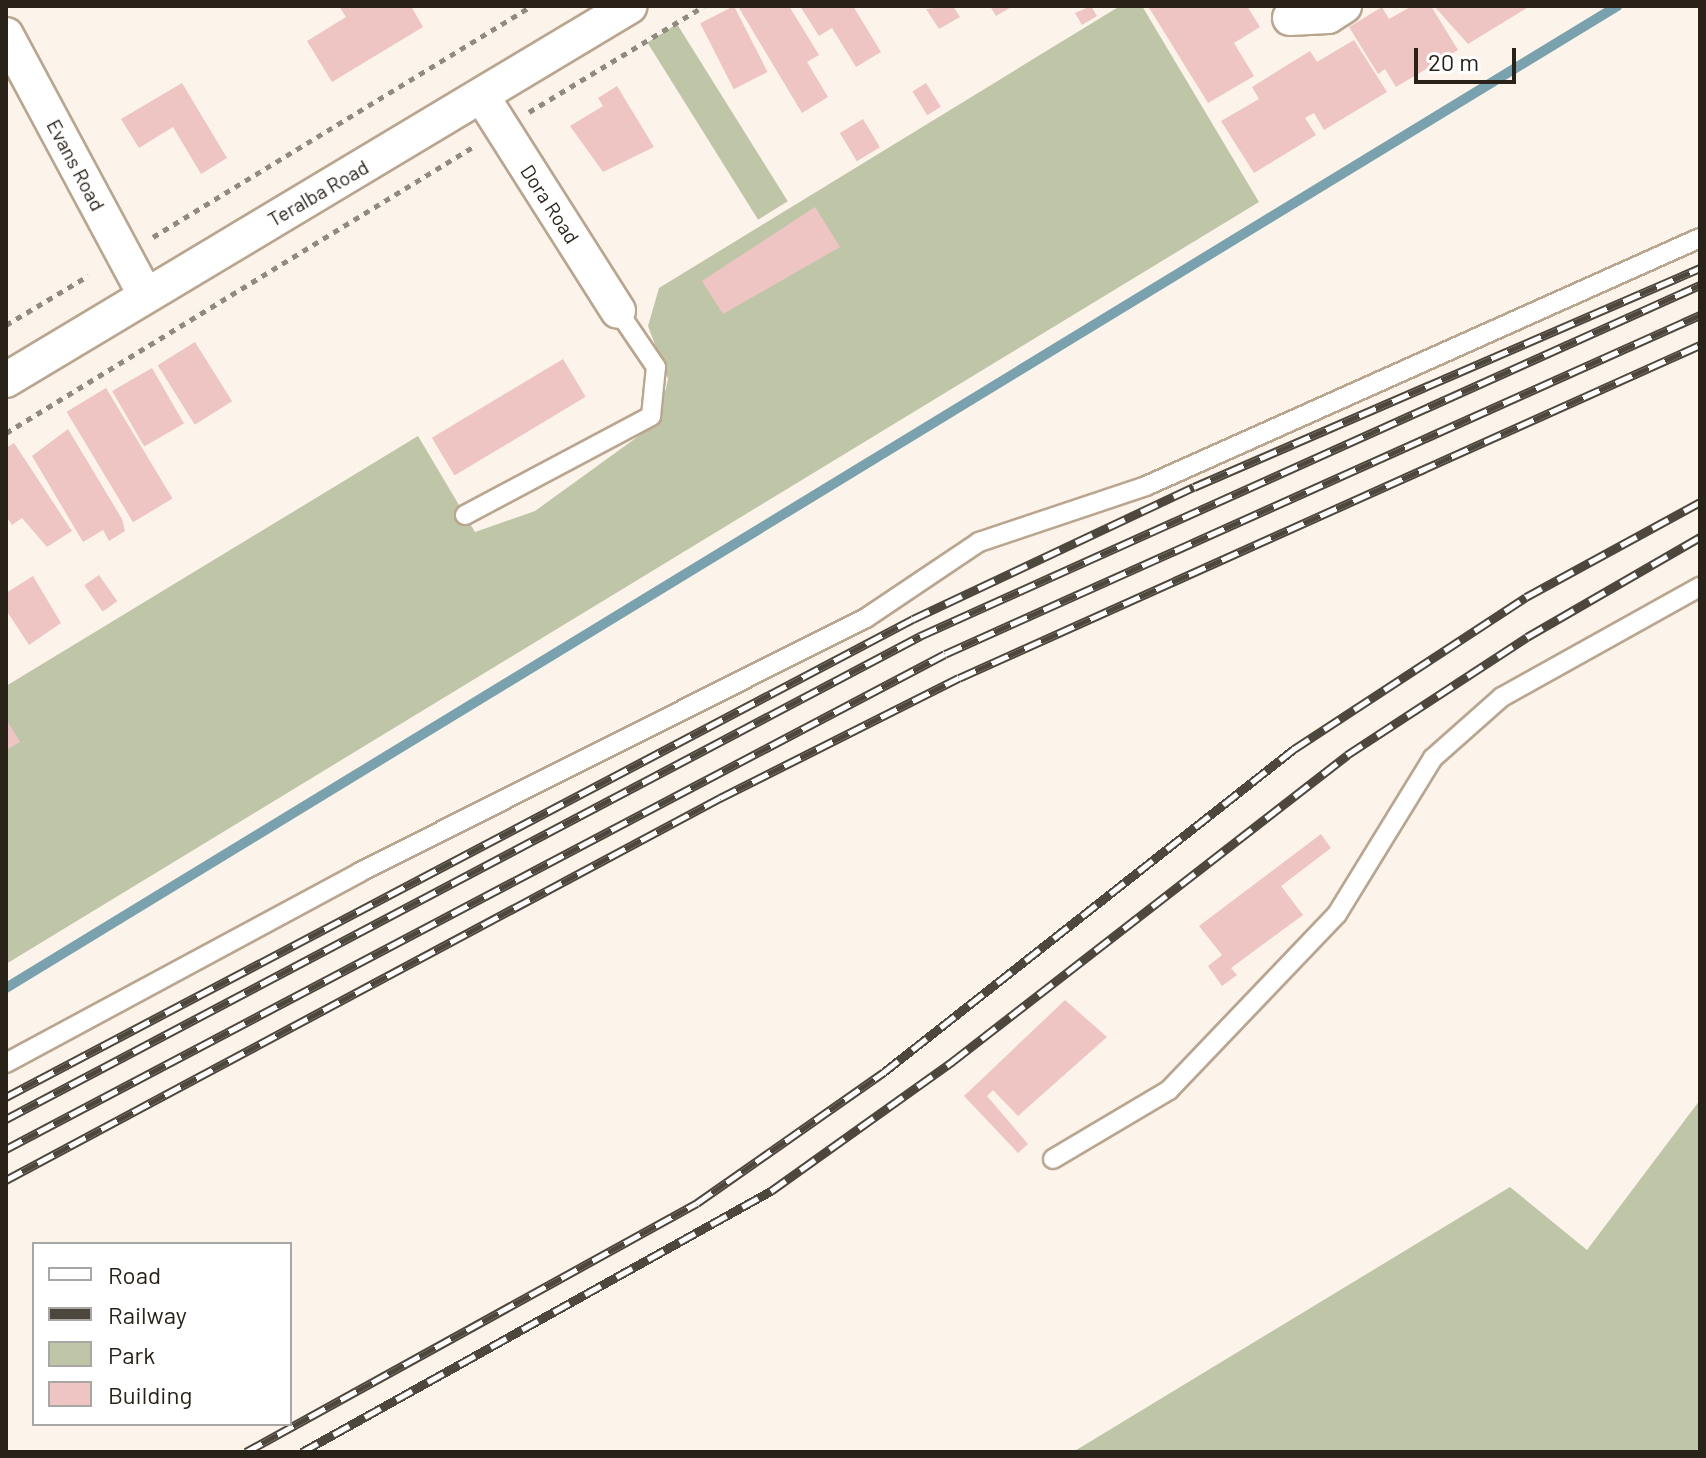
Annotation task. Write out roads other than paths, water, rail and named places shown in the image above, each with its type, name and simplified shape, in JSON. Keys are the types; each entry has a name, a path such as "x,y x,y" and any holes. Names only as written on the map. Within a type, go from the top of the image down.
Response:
{"street":[{"name":"Teralba Road","path":"6,380 145,294 483,98 630,6"},
{"path":"1290,18 1328,16 1344,6"},
{"name":"Evans Road","path":"8,45 145,294"},
{"name":"Dora Road","path":"483,98 618,311"}],"lane":[{"path":"6,1063 360,872 866,618 979,542 1146,486 1700,238"},
{"path":"465,515 651,416 656,367 618,311"},
{"path":"1053,1159 1169,1090 1337,914 1433,758 1502,697 1700,587"}],"waterway":[{"path":"6,988 1617,6"}],"railway":[{"path":"6,1097 913,619 1194,487 1700,268"},
{"path":"6,1119 920,636 1700,285"},
{"path":"6,1149 945,654 1700,315"},
{"path":"6,1180 720,798 959,678 1700,345"},
{"path":"246,1452 697,1203 884,1072 1294,749 1526,597 1700,502"},
{"path":"302,1452 771,1191 953,1061 1347,755 1527,637 1700,537"}]}
